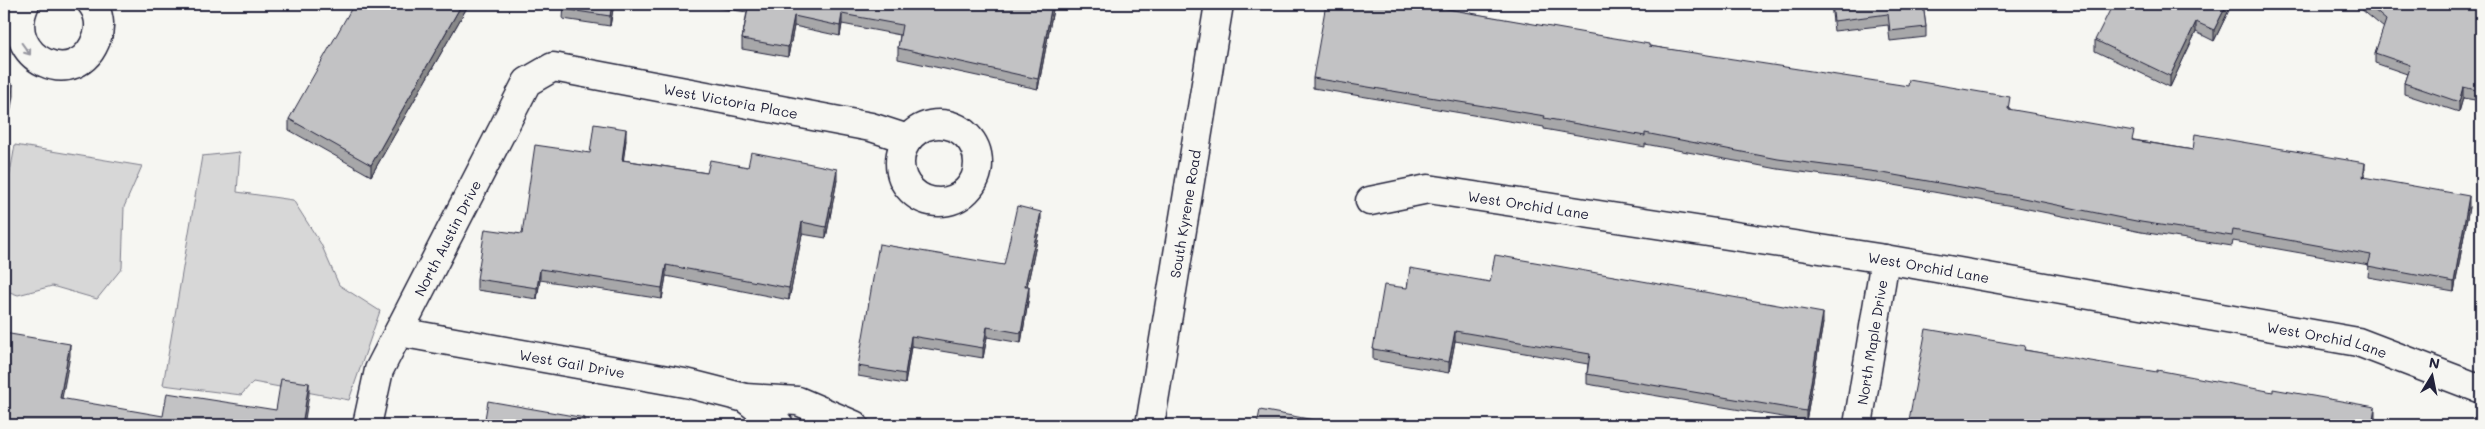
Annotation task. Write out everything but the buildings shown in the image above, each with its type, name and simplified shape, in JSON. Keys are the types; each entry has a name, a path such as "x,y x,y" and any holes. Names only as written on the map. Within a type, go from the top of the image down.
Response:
{"street":[{"path":"16,12 19,36 28,53 38,62 62,67 75,64 93,48 98,35 99,20 92,4"},
{"name":"South Kyrene Road","path":"1150,425 1219,4"},
{"name":"West Victoria Place","path":"554,67 871,127 908,139"},
{"name":"North Austin Drive","path":"366,425 379,370 527,82 554,67"},
{"name":"West Orchid Lane","path":"1370,201 1428,189 1885,259 2358,342 2481,389"},
{"name":"North Maple Drive","path":"1858,425 1885,259"},
{"name":"West Gail Drive","path":"399,332 690,384 745,398 798,401 854,425"},
{"name":"West Gail Drive","path":"745,398 779,425"}],"shaded area":[{"path":"15,145 142,166 124,207 122,268 97,299 52,286 18,295 4,290 4,207"},
{"path":"240,152 237,192 293,200 321,244 339,285 380,311 349,400 253,382 241,395 163,385 202,156"}]}
